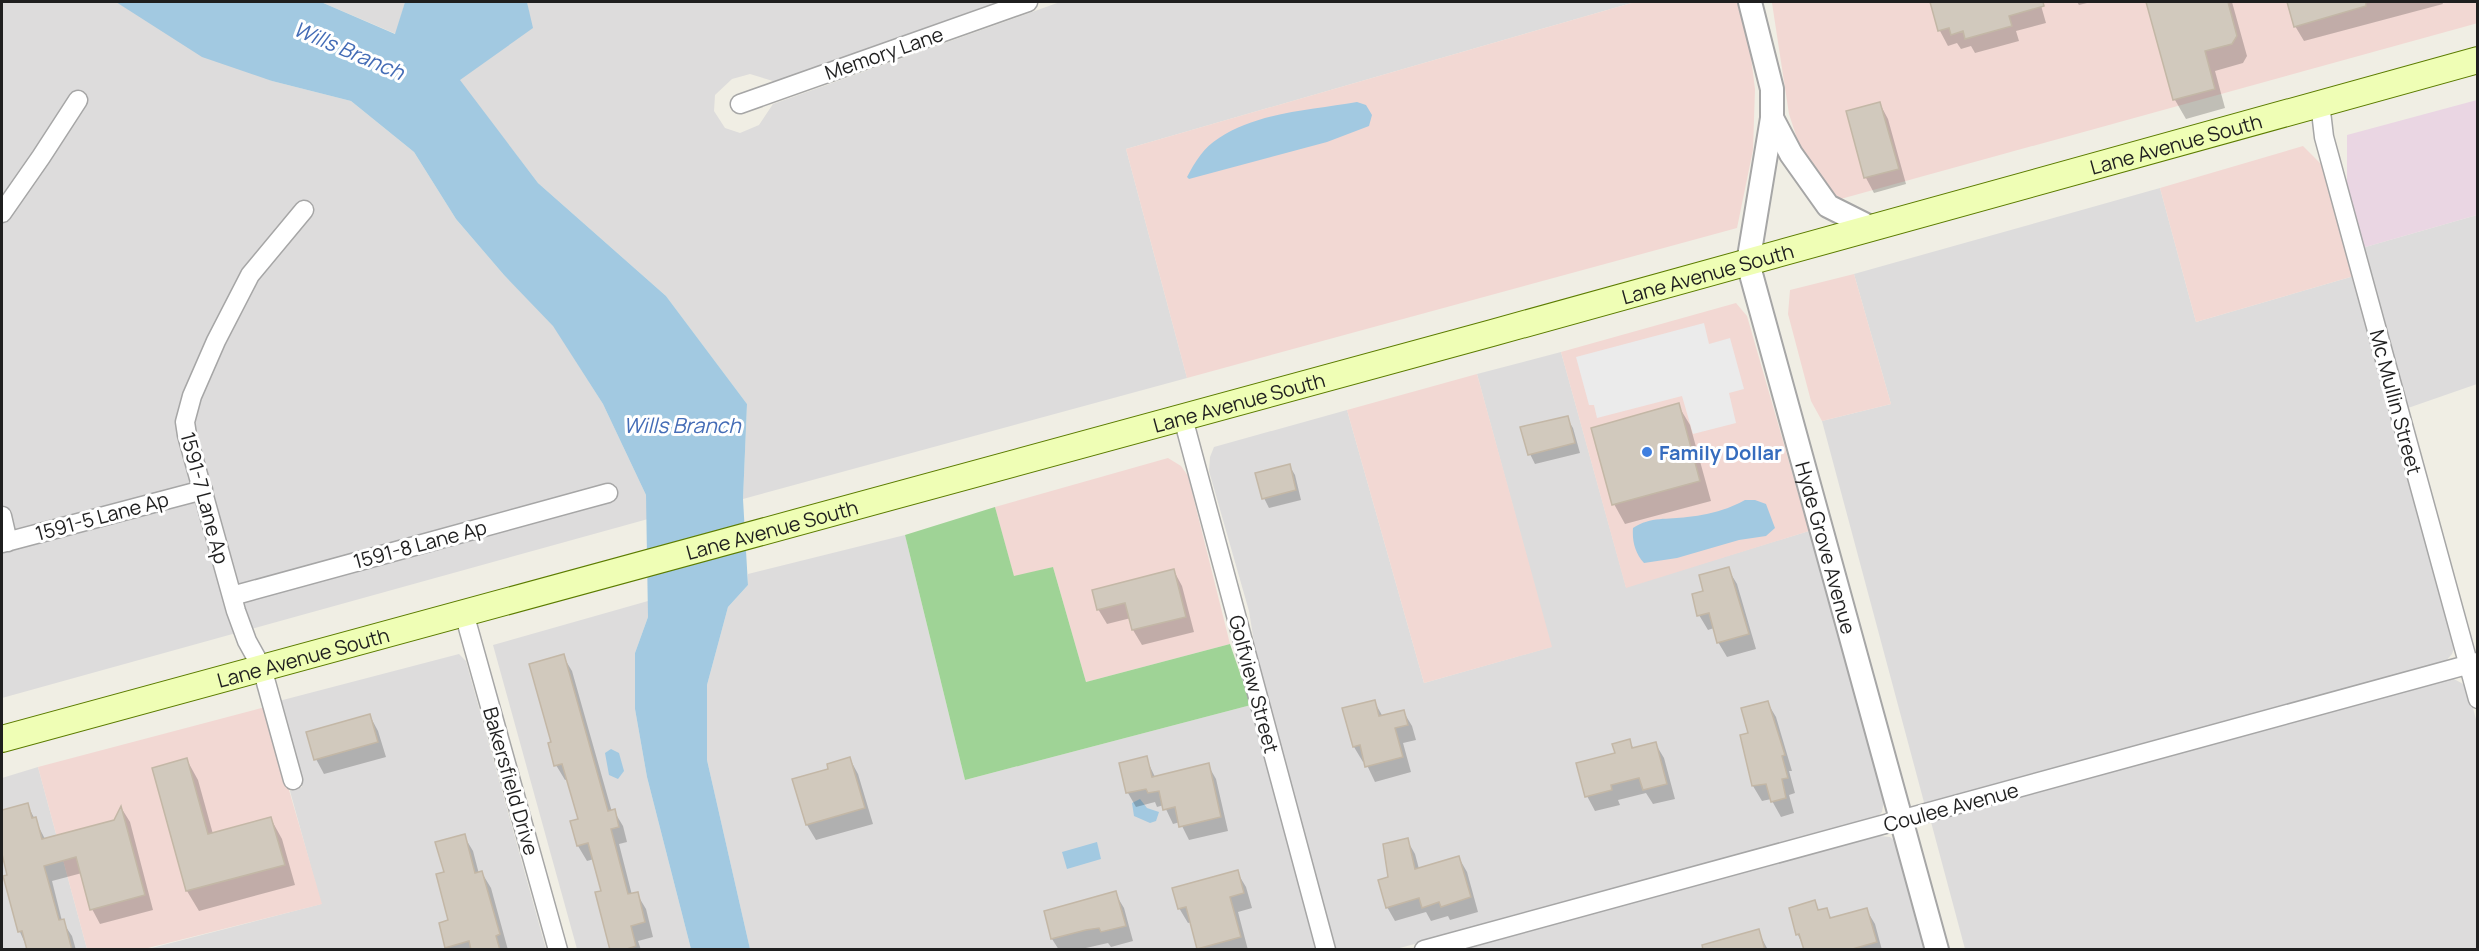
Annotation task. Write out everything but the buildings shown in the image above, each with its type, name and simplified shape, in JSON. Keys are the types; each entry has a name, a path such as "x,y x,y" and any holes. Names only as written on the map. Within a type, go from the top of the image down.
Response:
{"main road":[{"name":"Lane Avenue South","path":"2,739 1183,418 2478,60"}],"street":[{"name":"Memory Lane","path":"740,104 1028,2"},
{"name":"Hyde Grove Avenue","path":"1750,2 1772,89 1772,118 1748,262 1937,950"},
{"path":"2,213 78,100"},
{"name":"Mc Mullin Street","path":"2320,104 2324,137 2473,663 2478,699"},
{"path":"1772,118 1791,154 1828,206 1872,228"},
{"name":"1591-7 Lane Ap","path":"293,780 262,668 247,640 232,596 185,422 192,396 216,341 250,275 304,210"},
{"name":"Golfview Street","path":"1183,418 1326,950"},
{"name":"1591-5 Lane Ap","path":"5,542 203,490"},
{"name":"1591-8 Lane Ap","path":"232,596 608,493"},
{"path":"2,516 5,542"},
{"name":"Bakersfield Drive","path":"464,613 558,950"},
{"name":"Coulee Avenue","path":"1424,950 2473,663"}],"shaded area":[{"path":"2,2 116,2 272,81 351,101 414,152 456,219 504,275 553,325 603,404 646,495 648,519 2,698"},
{"path":"321,2 405,2 396,34"},
{"path":"527,2 1007,2 797,77 773,81 750,74 732,79 715,95 714,111 725,128 740,133 759,125 773,104 1060,2 1635,2 1126,149 1187,378 743,499 747,404 666,296 538,183 459,80 532,28"},
{"path":"1635,2 1739,2 1748,33 1755,89 1753,150 1737,228 1187,378 1126,149"},
{"path":"2477,2 2478,23 1837,200 1804,160 1789,114 1772,3"},
{"path":"2477,100 2477,215 2362,248 2347,190 2347,135"},
{"path":"2303,146 2323,166 2354,276 2196,322 2160,188"},
{"path":"2160,188 2196,322 2354,276 2455,646 2452,654 2444,663 1925,806 1822,421 1891,404 1854,274"},
{"path":"2477,215 2477,384 2408,408 2362,248"},
{"path":"1854,274 1891,404 1822,421 1811,401 1788,314 1790,290"},
{"path":"1736,303 1747,316 1809,531 1626,588 1561,352"},
{"path":"1704,323 1709,344 1730,338 1744,389 1729,393 1736,423 1693,434 1682,396 1597,418 1594,405 1589,405 1576,357"},
{"path":"1561,352 1626,587 1809,531 1884,800 1882,812 1874,820 1396,949 1336,949 1258,667 1249,611 1209,471 1210,457 1214,447 1347,410 1424,683 1551,647 1477,374"},
{"path":"1477,374 1552,647 1424,683 1347,410"},
{"path":"1168,458 1181,466 1188,476 1230,644 1086,682 1053,567 1014,577 995,507"},
{"path":"905,535 965,780 1251,705 1318,949 750,949 707,760 707,685 728,607 748,585 748,574"},
{"path":"648,601 648,617 635,653 635,709 647,777 691,949 577,949 493,645"},
{"path":"459,654 466,661 546,949 144,950 321,904 290,791 302,787 279,701"},
{"path":"2452,678 2467,686 2477,723 2477,949 1965,949 1931,822"},
{"path":"265,707 322,904 144,949 87,949 38,767"},
{"path":"38,767 87,949 2,950 2,778"},
{"path":"1880,836 1890,837 1897,843 1926,950 1457,950"}],"green space":[{"path":"995,507 1014,576 1053,567 1086,682 1230,644 1251,705 965,780 905,535"}],"water":[{"name":"Wills Branch","path":"116,2 321,2 395,34 405,2 527,2 533,28 460,80 538,183 666,296 747,404 743,499 748,585 728,607 707,685 707,760 750,949 691,949 647,777 635,709 635,653 648,617 646,495 603,404 553,326 504,275 456,219 414,152 351,101 272,81 202,57"},
{"path":"1357,102 1366,105 1372,115 1369,126 1327,142 1189,179 1187,177 1204,150 1234,129 1286,113"},
{"path":"1745,500 1755,500 1766,504 1775,528 1766,536 1739,540 1677,558 1644,563 1636,551 1633,528 1640,524 1653,520 1710,513"},
{"path":"611,749 619,753 624,771 618,779 609,775 605,753"},
{"path":"1140,799 1147,808 1159,812 1156,821 1150,823 1134,816 1132,803"},
{"path":"1097,842 1101,859 1067,869 1062,852"}],"place":[{"name":"Family Dollar","path":"1647,452"}]}
